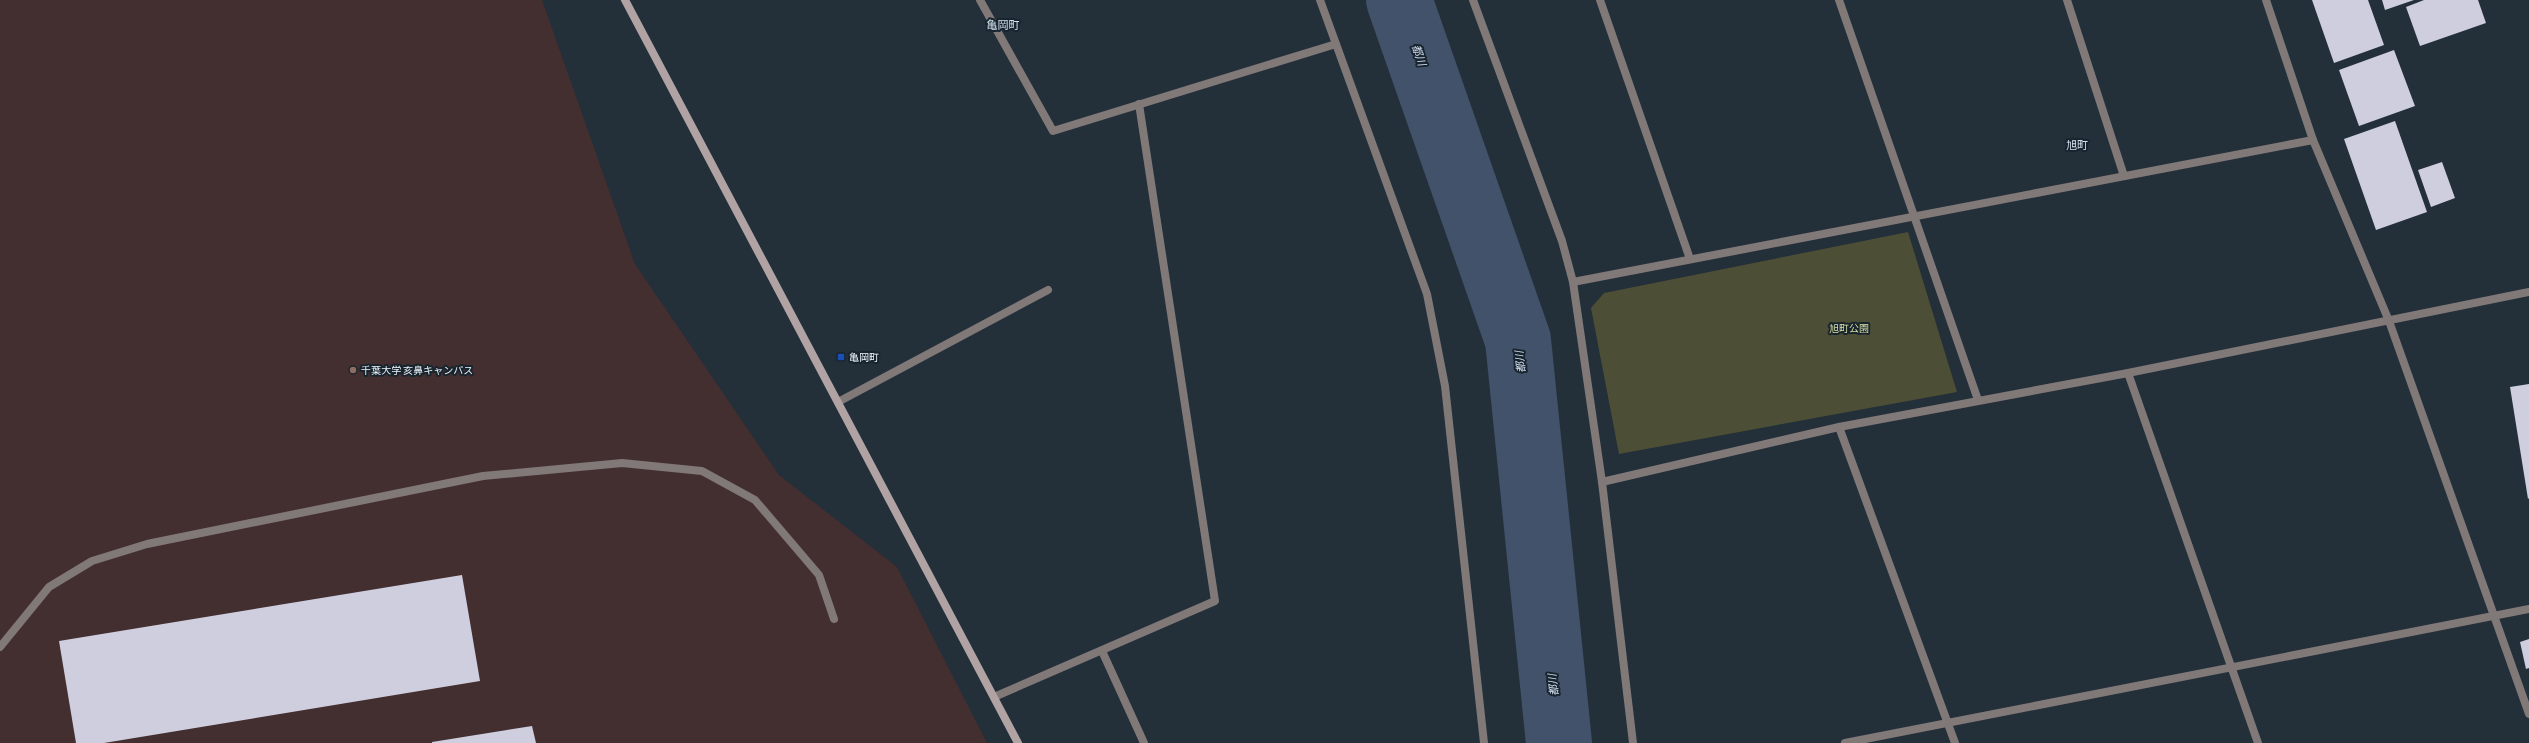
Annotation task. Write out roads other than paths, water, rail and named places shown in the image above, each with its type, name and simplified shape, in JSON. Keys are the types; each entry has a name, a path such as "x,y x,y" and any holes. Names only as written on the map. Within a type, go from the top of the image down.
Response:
{"street":[{"path":"625,0 1018,743"},
{"path":"980,0 1053,131 1336,44"},
{"path":"1320,0 1427,294 1445,386 1484,743"},
{"path":"1473,0 1562,241 1573,282 1602,482 1633,743"},
{"path":"1600,0 1690,260"},
{"path":"1839,0 1978,400"},
{"path":"2067,0 2124,176"},
{"path":"2266,0 2312,140 2389,321 2529,714"},
{"path":"994,698 1215,602 1139,104"},
{"path":"1573,282 2312,140"},
{"path":"838,402 1048,290"},
{"path":"1602,482 1839,427 2128,373 2529,292"},
{"path":"2128,373 2258,743"},
{"path":"1839,427 1954,743"},
{"path":"0,647 49,587 92,561 146,544 483,476 622,463 702,471 756,500 819,575 834,619"},
{"path":"1845,743 2529,609"},
{"path":"1102,651 1144,743"}],"waterway":[{"name":"都川","path":"1399,0 1518,340 1559,743"}],"place":[{"name":"亀岡町","path":"841,357"},
{"name":"千葉大学 亥鼻キャンパス","path":"353,370"}],"district":[{"name":"亀岡町","path":"1003,25"},
{"name":"旭町","path":"2077,145"}],"park label":[{"name":"旭町公園","path":"1849,328"}]}
